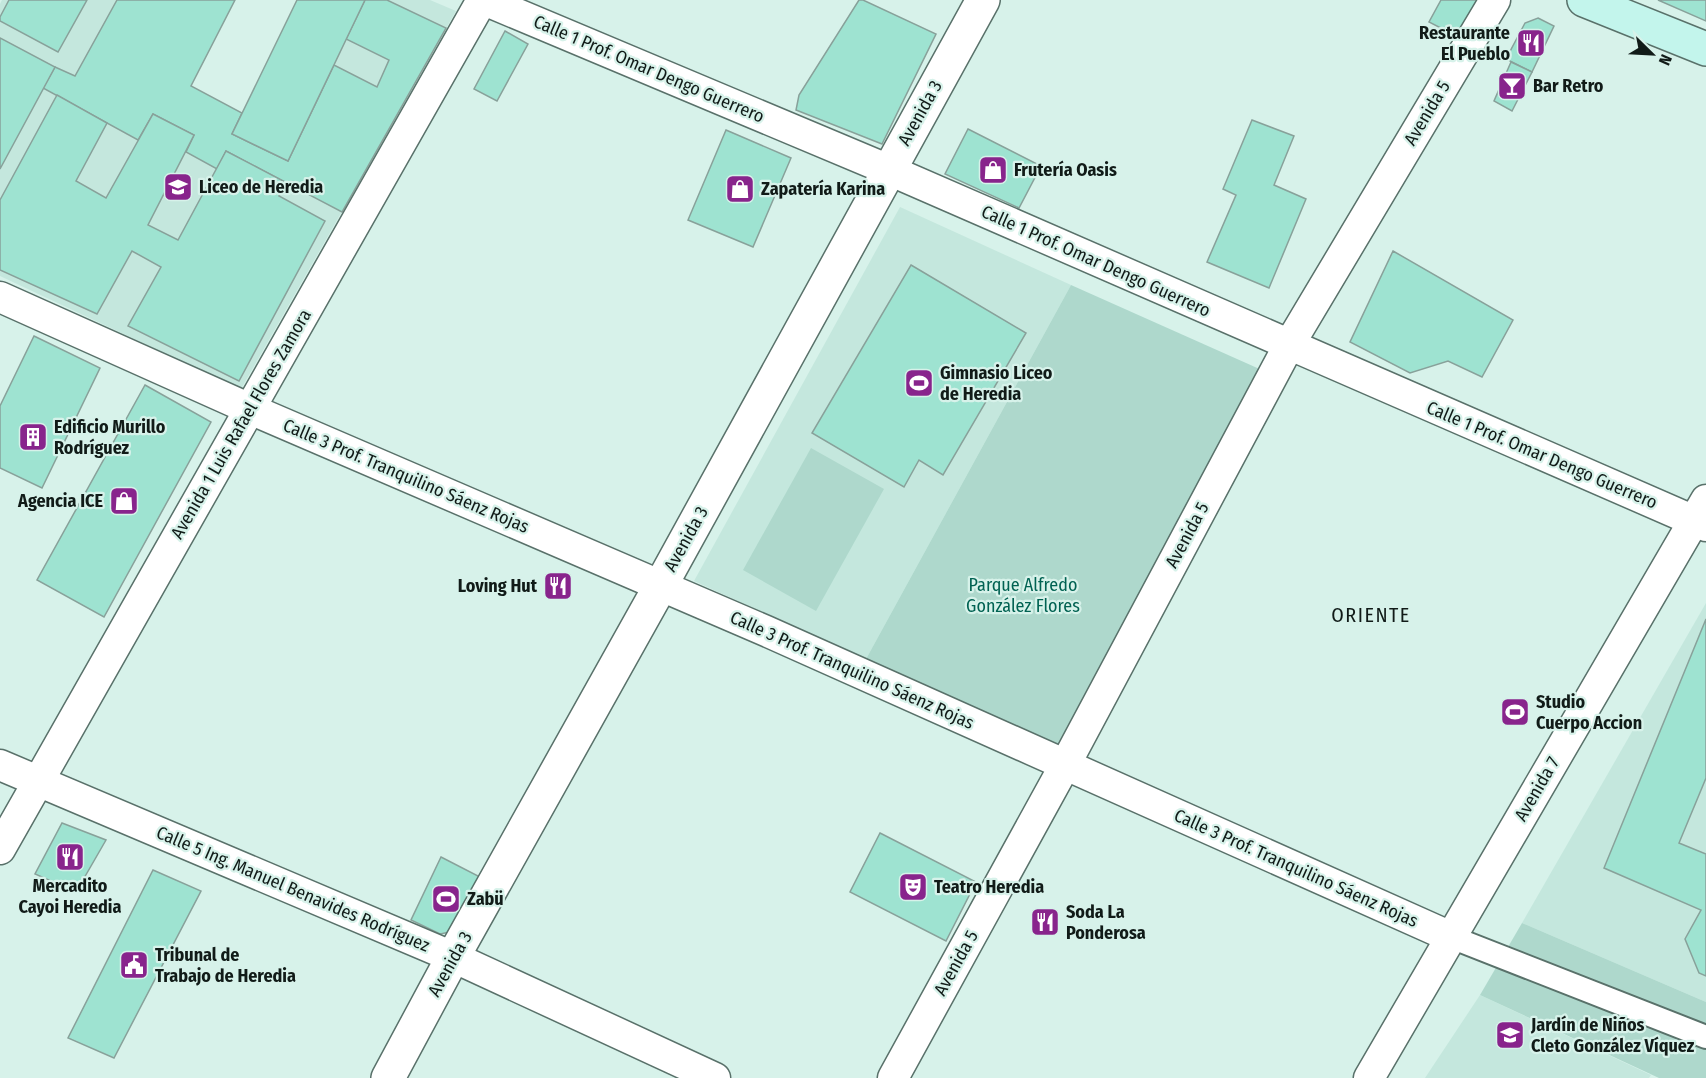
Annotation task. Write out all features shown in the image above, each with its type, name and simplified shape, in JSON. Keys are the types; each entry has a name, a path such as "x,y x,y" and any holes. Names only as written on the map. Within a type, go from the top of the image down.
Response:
{"main road":[{"path":"1584,0 1706,49"}],"street":[{"name":"Calle 1 Prof. Omar Dengo Guerrero","path":"483,0 889,170 1289,345 1702,516"},
{"name":"Avenida 1 Luis Rafael Flores Zamora","path":"0,849 483,0"},
{"name":"Avenida 3","path":"388,1078 983,0"},
{"name":"Avenida 5","path":"894,1078 1065,765 1289,345 1495,0"},
{"name":"Calle 3 Prof. Tranquilino Sáenz Rojas","path":"0,297 250,409 661,585 1451,937 1706,1037"},
{"name":"Avenida 7","path":"1370,1078 1451,937 1702,516"},
{"name":"Calle 5 Ing. Manuel Benavides Rodríguez","path":"0,765 453,957 715,1078"}],"shaded area":[{"name":"Liceo de Heredia","path":"2,0 235,0 191,86 242,113 365,0 430,0 456,11 241,389 0,276 0,4"},
{"path":"900,207 1071,285 866,659 694,581"},
{"path":"1706,603 1706,1002 1522,923"},
{"name":"Jardín de Niños Cleto González Víquez","path":"1480,995 1651,1075 1649,1078 1425,1078"}],"green space":[{"name":"Parque Alfredo González Flores","path":"1071,285 1264,371 1061,748 866,659"},
{"path":"811,448 884,489 816,611 743,570"},
{"path":"1522,923 1706,1002 1706,1078 1659,1078 1480,995"}],"building":[{"path":"9,0 87,0 58,52 0,21"},
{"path":"117,0 235,0 191,86 242,113 232,134 288,161 334,65 377,87 389,60 346,39 365,0 387,0 446,28 342,212 226,151 217,169 186,152 194,135 153,114 138,140 43,88 55,67 75,76"},
{"path":"297,0 365,0 288,161 232,134"},
{"path":"859,0 936,34 882,144 796,110 799,95"},
{"path":"1441,0 1485,0 1460,38 1429,22"},
{"path":"1658,0 1706,0 1706,21"},
{"name":"Restaurante El Pueblo","path":"1538,18 1554,26 1532,72 1506,59 1525,23"},
{"path":"505,31 528,44 497,101 474,89"},
{"path":"0,38 55,67 0,169"},
{"name":"Bar Retro","path":"1511,62 1532,72 1512,111 1494,101"},
{"path":"57,95 107,123 76,181 106,198 153,114 194,135 148,225 178,240 226,151 287,183 279,196 325,221 239,381 128,326 161,267 132,251 97,314 0,270 0,200"},
{"path":"1252,120 1294,136 1274,185 1306,199 1269,288 1207,262 1236,195 1223,189"},
{"name":"Frutería Oasis","path":"968,129 1041,166 1019,208 945,174"},
{"name":"Zapatería Karina","path":"726,130 791,158 753,247 688,220"},
{"path":"1393,251 1513,320 1482,377 1448,361 1410,373 1350,342"},
{"name":"Gimnasio Liceo de Heredia","path":"911,265 1026,333 943,475 919,460 904,487 812,433"},
{"name":"Edificio Murillo Rodríguez","path":"34,336 100,368 42,488 0,468 0,406"},
{"name":"Agencia ICE","path":"145,385 211,422 104,617 37,580"},
{"path":"1706,619 1706,778 1679,843 1706,854 1706,976 1699,973 1685,939 1701,910 1604,868"},
{"name":"Mercadito Cayoi Heredia","path":"62,823 106,840 76,892 35,874"},
{"name":"Teatro Heredia","path":"880,833 976,882 946,941 850,892"},
{"name":"Zabü","path":"441,857 482,878 455,931 440,934 411,920"},
{"name":"Tribunal de Trabajo de Heredia","path":"153,870 201,891 114,1058 68,1038"}],"place":[{"name":"Restaurante El Pueblo","path":"1531,43"},
{"name":"Bar Retro","path":"1512,86"},
{"name":"Frutería Oasis","path":"993,170"},
{"name":"Liceo de Heredia","path":"178,187"},
{"name":"Zapatería Karina","path":"740,189"},
{"name":"Gimnasio Liceo de Heredia","path":"919,383"},
{"name":"Edificio Murillo Rodríguez","path":"33,437"},
{"name":"Agencia ICE","path":"124,501"},
{"name":"Loving Hut","path":"558,586"},
{"name":"Studio Cuerpo Accion","path":"1515,712"},
{"name":"Mercadito Cayoi Heredia","path":"70,857"},
{"name":"Teatro Heredia","path":"913,887"},
{"name":"Zabü","path":"446,899"},
{"name":"Soda La Ponderosa","path":"1045,922"},
{"name":"Tribunal de Trabajo de Heredia","path":"134,965"},
{"name":"Jardín de Niños Cleto González Víquez","path":"1510,1035"}],"district":[{"name":"ORIENTE","path":"1371,615"}]}
